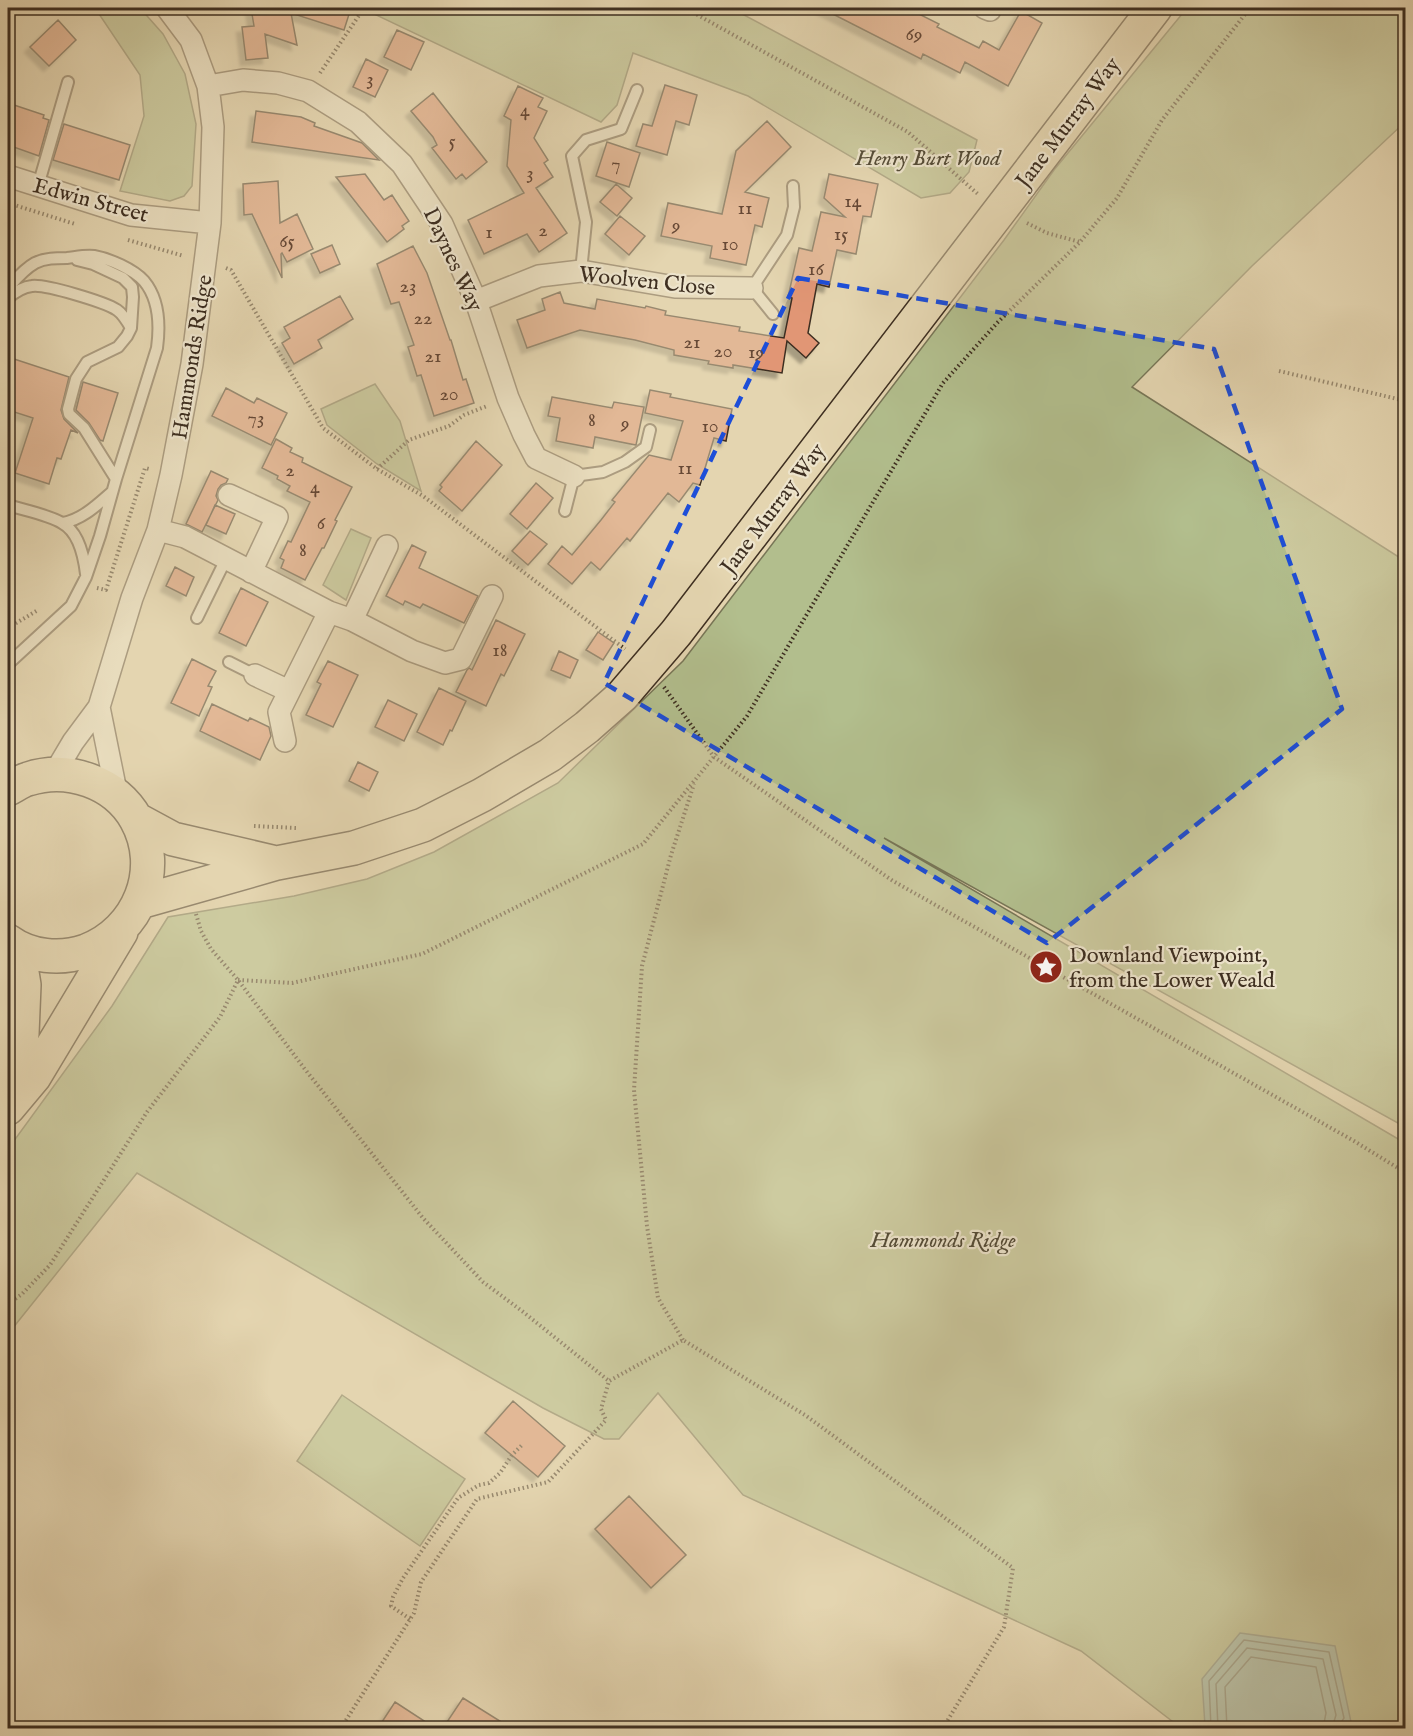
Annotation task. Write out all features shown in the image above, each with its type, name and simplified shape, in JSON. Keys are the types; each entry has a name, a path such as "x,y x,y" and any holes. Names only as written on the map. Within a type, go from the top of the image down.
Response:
{"main road":[{"name":"Jane Murray Way","path":"13,944 45,956 74,955 100,945 132,915 193,886 277,863 354,848 423,825 482,795 550,755 587,727 622,696 676,633 1155,8"},
{"name":"Jane Murray Way","path":"24,779 77,776 98,784 126,807 173,838 277,863"},
{"path":"8,1108 34,1077 132,915 148,874 146,845 126,807"},
{"path":"8,1083 22,1034 24,986 13,944"}],"street":[{"name":"Hammonds Ridge","path":"24,779 74,742 99,707 132,598 158,530 192,364 210,223 213,127 208,86 191,40 167,8"},
{"name":"Daynes Way","path":"208,86 243,80 278,83 308,91 358,122 402,164 442,224 476,301 508,398 536,458 574,477"},
{"name":"Edwin Street","path":"8,176 131,215 210,223"},
{"name":"Woolven Close","path":"476,301 539,276 581,271 675,287 752,288"},
{"path":"229,495 277,517 251,572"},
{"path":"158,530 184,537 329,612 352,620 412,651 445,663 461,658 492,596"},
{"path":"352,620 387,546"},
{"path":"285,741 279,712 329,612"},
{"path":"255,675 289,691"},
{"name":"Hammonds Ridge","path":"99,707 126,807"}],"lane":[{"path":"8,13 13,8"},
{"path":"38,186 68,82"},
{"path":"581,271 586,222 572,156 586,140 621,129 637,90"},
{"path":"772,314 752,288 787,235 794,207 793,186"},
{"path":"8,288 23,271 49,258 94,256 116,264 137,275 144,282 158,314 159,335 157,348 86,577 71,606 8,664"},
{"path":"68,258 93,264 123,278 129,283 134,297 131,328 123,343 87,362 76,379 68,408 69,414 84,428 116,480"},
{"path":"8,298 21,289 34,285 65,291 118,310 131,328"},
{"path":"565,511 574,477 603,472 625,462 646,447 650,430"},
{"path":"8,505 63,523 78,519 88,513 112,491"},
{"path":"63,523 79,543 84,558 86,577"},
{"path":"197,618 199,602 226,559"},
{"path":"229,662 255,675"}],"path":[{"path":"308,91 364,8"},
{"path":"685,8 908,132 982,198 1000,209 1047,233 1080,242"},
{"path":"238,981 292,983 422,954 643,844 747,716 943,383 998,322 1080,242 1117,198 1162,120 1250,8"},
{"path":"206,263 231,270 323,428 377,469 423,496 649,666 714,757 893,881 1344,1135 1406,1173"},
{"path":"1279,372 1406,401"},
{"path":"377,469 409,440 449,426 464,415 508,398"},
{"path":"695,781 671,855 642,966 634,1090 647,1226 658,1298 683,1340 805,1415 1013,1568 1004,1628 943,1728"},
{"path":"243,826 296,828 306,826"},
{"path":"196,912 201,931 211,949 423,1218 483,1282 609,1381"},
{"path":"8,1304 22,1294 50,1265 147,1112 220,1017 238,981"},
{"path":"341,1728 414,1613 421,1582 477,1498 548,1482 606,1420 601,1409 609,1381 683,1340"},
{"path":"410,1619 392,1606 393,1597 403,1578 458,1498 479,1485 489,1483 523,1444"}],"highlighted area":[{"path":"798,278 1214,349 1342,709 1047,943 604,683"}],"green space":[{"path":"95,8 140,8 163,34 185,74 196,124 192,186 184,196 170,201 120,191 144,116 140,75"},
{"name":"Henry Burt Wood","path":"377,8 731,8 977,140 969,172 950,193 921,198 748,96 633,53 617,105 601,122 374,14"},
{"name":"Hammonds Ridge","path":"1187,8 1405,8 1405,122 1252,266 1132,387 1405,561 1405,1127 884,838 1405,1143 1405,1728 1181,1728 1081,1651 743,1495 658,1393 619,1439 604,1439 543,1408 137,1173 8,1334 8,1149 112,1006 168,917 294,896 367,879 434,852 558,783 683,661 1004,240 1054,170"},
{"path":"375,384 400,421 421,491 377,464 327,425 321,409"},
{"path":"351,529 371,538 346,600 323,585"},
{"path":"342,1395 465,1479 420,1546 297,1461"}],"water":[{"path":"1240,1633 1335,1646 1351,1722 1342,1728 1207,1728 1202,1679"}],"building":[{"path":"251,8 351,8 344,30 291,13 297,45 265,34 268,58 246,60 242,27 254,26"},
{"path":"821,8 907,8 939,24 937,27 979,48 983,41 999,50 1021,11 1042,23 1008,86 965,62 960,73 923,54 921,59"},
{"path":"58,20 76,40 49,66 30,47"},
{"path":"397,30 424,42 411,70 384,57"},
{"path":"366,59 388,70 375,97 353,87"},
{"path":"665,85 697,95 689,125 676,121 667,155 636,146 643,124 652,126"},
{"path":"518,86 543,98 538,107 547,111 534,138 548,160 544,163 553,177 536,188 567,233 539,252 527,234 484,254 468,220 524,193 507,166 511,120 504,116"},
{"path":"433,93 487,162 466,179 462,174 456,179 432,148 437,145 433,137 411,111"},
{"path":"8,103 44,115 43,118 49,120 39,156 8,145"},
{"path":"256,111 301,117 315,123 314,126 362,143 379,160 252,142"},
{"path":"767,121 791,147 745,192 769,198 762,227 755,225 746,265 710,258 712,246 661,236 668,203 722,214 736,151"},
{"path":"64,124 130,145 119,180 53,160"},
{"path":"607,142 640,153 629,187 596,176"},
{"path":"365,174 384,200 392,195 409,221 402,226 404,229 387,242 336,177"},
{"path":"829,174 878,184 871,217 863,216 856,254 837,250 829,287 817,284 808,333 819,343 806,358 787,341 782,373 733,365 733,368 708,364 709,361 674,355 674,350 580,330 527,348 517,320 545,310 542,299 560,292 564,303 595,309 597,299 645,308 646,306 666,311 665,315 740,327 739,331 784,338 792,298 788,297 799,248 812,251 821,212 845,217 824,198"},
{"path":"278,181 280,223 297,214 313,249 287,262 282,253 282,278 252,214 244,215 243,184"},
{"path":"616,184 632,198 617,216 600,202"},
{"path":"620,216 645,236 629,255 605,234"},
{"path":"332,245 340,264 320,273 311,254"},
{"path":"413,246 427,273 463,380 466,379 474,403 434,416 421,375 417,376 408,347 414,345 399,302 391,304 377,264"},
{"path":"340,296 353,319 318,340 322,348 294,364 282,343 290,338 284,327"},
{"path":"8,357 69,377 61,410 64,419 78,433 71,430 61,459 57,458 49,484 15,473 33,418 8,410"},
{"path":"83,382 118,393 103,441 76,410"},
{"path":"226,388 254,403 257,398 287,413 271,445 212,416"},
{"path":"650,390 671,394 670,397 732,409 726,441 714,438 700,485 693,483 679,502 668,493 630,541 627,538 600,570 591,562 572,584 548,564 562,546 572,555 615,502 612,500 649,455 671,460 683,421 645,413"},
{"path":"552,397 612,408 614,402 644,407 636,445 595,437 593,448 556,441 560,418 548,416"},
{"path":"276,439 292,448 290,452 303,458 302,462 352,487 324,548 305,580 281,568 284,560 280,558 288,541 291,542 310,502 287,491 290,486 277,479 278,476 262,468"},
{"path":"476,441 502,465 462,511 439,491 442,487 440,485"},
{"path":"211,471 228,479 218,489 216,496 218,500 202,532 186,524"},
{"path":"536,483 553,498 527,529 510,514"},
{"path":"215,505 235,514 226,534 206,525"},
{"path":"530,531 547,544 528,565 512,551"},
{"path":"412,545 426,552 419,568 478,596 464,623 423,604 420,608 405,601 403,605 386,596"},
{"path":"175,567 194,577 186,596 166,586"},
{"path":"241,588 268,602 246,646 219,633"},
{"path":"496,620 525,634 504,676 501,674 486,706 456,692 467,670 469,668 472,670"},
{"path":"598,632 614,643 603,660 586,650"},
{"path":"559,651 578,660 570,678 551,670"},
{"path":"192,659 216,671 208,686 212,687 199,716 171,703"},
{"path":"328,661 358,675 333,727 306,715 321,684 317,682"},
{"path":"439,688 466,701 443,745 417,732"},
{"path":"388,700 417,714 404,741 375,727"},
{"path":"212,704 248,721 250,718 269,727 271,736 260,760 200,731"},
{"path":"358,762 378,772 369,791 349,781"},
{"path":"513,1401 565,1446 538,1477 485,1433"},
{"path":"629,1496 686,1555 651,1588 595,1529"},
{"path":"463,1698 511,1728 443,1728"},
{"path":"395,1702 435,1728 378,1728"}],"place":[{"name":"Downland Viewpoint, from the Lower Weald","path":"1046,967"}]}
